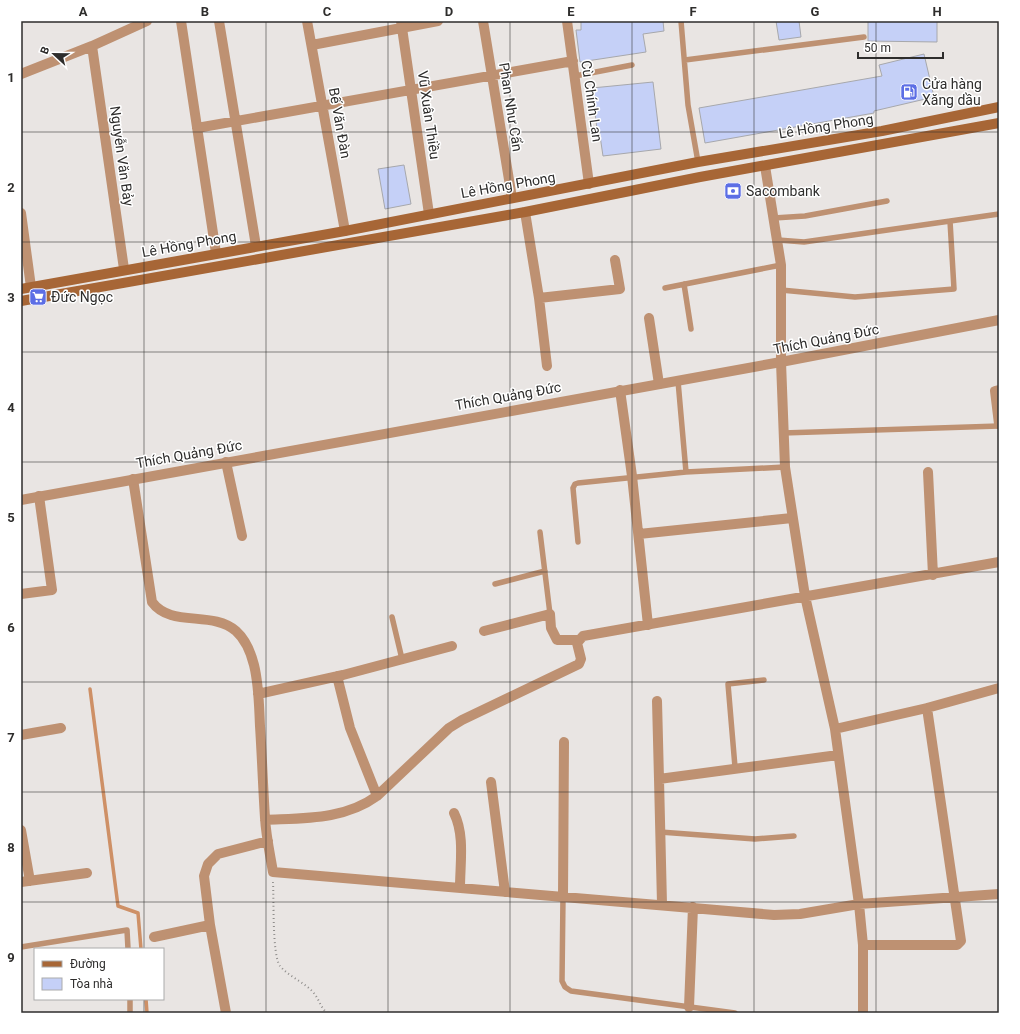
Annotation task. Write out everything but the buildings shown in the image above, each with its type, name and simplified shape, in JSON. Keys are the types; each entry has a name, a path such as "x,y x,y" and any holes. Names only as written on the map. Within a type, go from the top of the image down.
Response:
{"main road":[{"name":"Lê Hồng Phong","path":"26,288 124,269 345,231 698,162 927,122 999,107"},
{"path":"984,110 988,126"},
{"path":"927,122 930,137"},
{"name":"Lê Hồng Phong","path":"21,301 525,212 700,177 930,137 999,123"},
{"path":"698,162 700,177"},
{"path":"345,231 347,243"}],"street":[{"path":"21,74 92,46 147,21"},
{"path":"182,21 216,253"},
{"path":"219,21 256,246"},
{"name":"Bế Văn Đàn","path":"307,21 345,231"},
{"path":"312,45 402,24 438,21"},
{"name":"Phan Như Cẩn","path":"483,21 512,198"},
{"name":"Cù Chính Lan","path":"567,21 589,184"},
{"name":"Vũ Xuân Thiều","path":"402,24 429,214"},
{"name":"Nguyễn Văn Bảy","path":"92,46 124,269"},
{"path":"197,128 572,61"},
{"path":"765,166 781,265 781,362 785,467 805,596 835,729 859,904 863,945 863,1013"},
{"path":"525,212 539,298 547,366"},
{"path":"21,213 26,288"},
{"path":"539,298 620,289 615,260"},
{"path":"649,318 659,384"},
{"name":"Thích Quảng Đức","path":"21,500 620,390 678,381 999,320"},
{"path":"620,390 639,534 648,625"},
{"path":"999,390 995,391 999,425"},
{"path":"226,462 242,536"},
{"path":"928,472 933,575"},
{"path":"132,479 152,602 157,608 170,614 216,621 236,631 250,651 258,694 265,820 273,872 662,904 774,915 800,914 859,904 999,894"},
{"path":"21,594 52,590 39,496"},
{"path":"639,534 792,518"},
{"path":"484,631 550,614 551,628 557,640 578,640 583,636 805,596 933,575 999,562"},
{"path":"265,820 336,815 366,804 377,796 449,728 462,720 579,664 581,659 578,640"},
{"path":"258,694 337,676 452,646"},
{"path":"337,676 350,728 377,796"},
{"path":"835,729 927,708 999,688"},
{"path":"657,701 662,904"},
{"path":"863,945 957,945 961,941 927,708"},
{"path":"21,735 61,728"},
{"path":"563,896 564,742"},
{"path":"659,779 735,767 838,755"},
{"path":"491,782 505,892"},
{"path":"454,813 458,822 460,833 460,888"},
{"path":"21,830 25,881 87,873"},
{"path":"226,1013 210,925 204,876 208,864 218,854 268,841"},
{"path":"690,1007 693,907"},
{"path":"154,937 210,925"}],"lane":[{"path":"681,21 688,105 698,162"},
{"path":"685,60 864,37"},
{"path":"574,76 632,65"},
{"path":"774,218 805,216 887,201"},
{"path":"778,240 804,242 999,214"},
{"path":"781,290 855,297 954,289 950,221"},
{"path":"665,288 781,265"},
{"path":"684,284 691,329"},
{"path":"678,381 686,472"},
{"path":"783,433 999,425"},
{"path":"578,542 573,488 575,484 632,476 785,467"},
{"path":"540,532 550,614"},
{"path":"495,584 545,571"},
{"path":"392,618 402,659"},
{"path":"735,767 728,684 764,680"},
{"path":"660,832 756,839 794,836"},
{"path":"563,896 562,981 565,987 571,991 735,1013"},
{"path":"21,947 127,930 128,948"},
{"path":"130,1000 130,1013"}],"path":[{"path":"273,872 276,958 285,971 311,989 320,999 323,1009 327,1013"}],"waterway":[{"path":"90,689 118,906 138,913 141,948"},
{"path":"146,1000 147,1013"}],"place":[{"name":"Cửa hàng Xăng dầu","path":"909,92"},
{"name":"Sacombank","path":"733,191"},
{"name":"Đức Ngọc","path":"38,297"}]}
